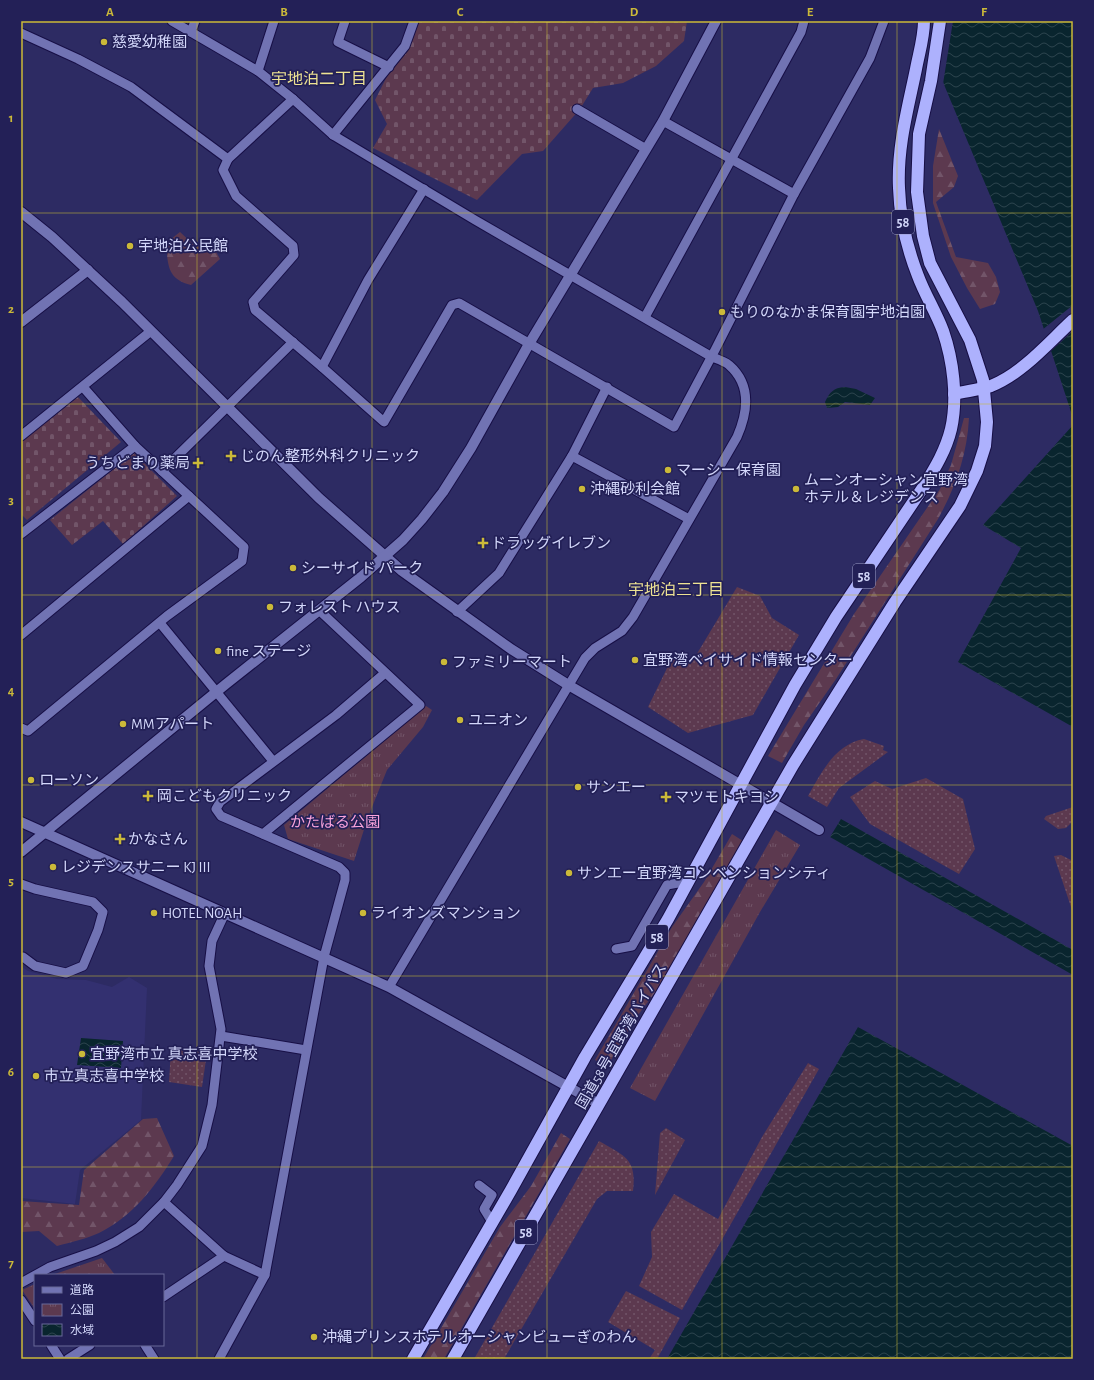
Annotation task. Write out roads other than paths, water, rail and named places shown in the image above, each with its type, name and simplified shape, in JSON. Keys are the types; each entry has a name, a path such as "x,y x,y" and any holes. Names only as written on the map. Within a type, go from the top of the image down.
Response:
{"highway":[{"name":"58","path":"924,21 921,44 901,144 899,176 900,204 911,256 946,340 954,394"},
{"name":"58","path":"940,21 931,81 919,134 917,192 923,236 930,263 973,347 985,388"},
{"path":"954,394 985,388 1004,379 1032,358 1073,320"},
{"name":"国道58号 宜野湾バイパス","path":"453,1359 793,765 895,602 973,483 985,446 987,422 985,388"},
{"name":"国道58号 宜野湾バイパス","path":"413,1359 689,881 795,685 836,617 935,468 951,430 954,394"}],"street":[{"path":"172,21 258,71 293,99 333,135 728,365 741,382 746,400 745,419 737,437 633,617 622,631 595,648 585,658 570,686 389,987"},
{"path":"191,32 195,21"},
{"path":"258,71 274,21"},
{"path":"345,21 338,42 389,67"},
{"path":"333,135 405,46 414,21"},
{"path":"21,852 217,692 385,558 422,519 443,492 471,448 529,344 663,121 716,21"},
{"path":"645,317 801,32 804,21"},
{"path":"293,99 228,159 223,170 236,196 293,246 294,255 253,302 255,310 384,422 452,305 459,303 529,344 608,387 674,427 712,357 794,194 870,58 884,21"},
{"path":"21,34 78,59 131,87 228,159"},
{"path":"577,109 646,149"},
{"path":"663,121 732,158 794,194"},
{"path":"322,367 368,280 424,189"},
{"path":"21,212 52,236 88,270 228,406 319,498 385,558 457,612 511,649 570,686 742,784 819,830"},
{"path":"21,322 88,270"},
{"path":"21,436 151,331"},
{"path":"162,470 293,342"},
{"path":"21,728 28,731 160,622 242,561 244,547 135,446 83,387"},
{"path":"457,612 499,573 572,456 608,387"},
{"path":"21,534 135,446"},
{"path":"572,456 689,519"},
{"path":"21,635 189,496"},
{"path":"263,834 420,704 320,611"},
{"path":"160,622 273,761"},
{"path":"219,1359 265,1275 324,957 345,880 345,873 339,867 221,816 216,809 220,802 336,715 385,673"},
{"path":"21,822 47,832 389,987 599,1104"},
{"path":"616,949 632,946 667,885 689,881"},
{"path":"21,884 35,889 93,902 103,912 98,930 83,966 66,973 35,966 23,957 21,958"},
{"path":"36,1274 50,1266 96,1251 115,1242 139,1227 164,1202 188,1169 202,1146 212,1105 221,1036 219,1008 209,966 212,941 225,913"},
{"path":"221,1036 306,1050"},
{"path":"479,1185 492,1195 484,1209 492,1222"},
{"path":"164,1202 224,1256 265,1275"},
{"path":"164,1296 224,1256"},
{"path":"21,1283 34,1275"},
{"path":"21,1300 34,1320"},
{"path":"52,1346 60,1359"},
{"path":"68,1359 88,1346"},
{"path":"146,1346 154,1359"}],"water":[{"path":"921,21 1073,21 1073,418 1038,311 945,87"},
{"path":"845,387 856,389 875,398 870,405 845,402 838,407 827,408 825,402 830,393 838,388"},
{"path":"1073,425 1073,727 958,662 1021,548 983,525"},
{"path":"841,819 1073,950 1073,975 830,837"},
{"path":"858,1027 1073,1146 1073,1359 667,1359"},
{"path":"81,1038 123,1041 121,1068 77,1065"}],"place":[{"name":"慈愛幼稚園","path":"104,42"},
{"name":"宇地泊公民館","path":"130,246"},
{"name":"もりのなかま保育園宇地泊園","path":"722,312"},
{"name":"じのん整形外科クリニック","path":"231,456"},
{"name":"うちどまり薬局","path":"198,463"},
{"name":"マーシー保育園","path":"668,470"},
{"name":"沖縄砂利会館","path":"582,489"},
{"name":"ムーンオーシャン宜野湾 ホテル＆レジデンス","path":"796,489"},
{"name":"ドラッグイレブン","path":"483,543"},
{"name":"シーサイド パーク","path":"293,568"},
{"name":"フォレスト ハウス","path":"270,607"},
{"name":"fine ステージ","path":"218,651"},
{"name":"宜野湾ベイサイド情報センター","path":"635,660"},
{"name":"ファミリーマート","path":"444,662"},
{"name":"ユニオン","path":"460,720"},
{"name":"MMアパート","path":"123,724"},
{"name":"ローソン","path":"31,780"},
{"name":"サンエー","path":"578,787"},
{"name":"岡こどもクリニック","path":"148,796"},
{"name":"マツモトキヨシ","path":"666,797"},
{"name":"かなさん","path":"120,839"},
{"name":"レジデンスサニー KJ III","path":"53,867"},
{"name":"サンエー宜野湾コンベンションシティ","path":"569,873"},
{"name":"HOTEL NOAH","path":"154,913"},
{"name":"ライオンズマンション","path":"363,913"},
{"name":"宜野湾市立 真志喜中学校","path":"82,1054"},
{"name":"市立真志喜中学校","path":"36,1076"},
{"name":"沖縄プリンスホテルオーシャンビューぎのわん","path":"314,1337"}],"district":[{"name":"宇地泊二丁目","path":"319,78"},
{"name":"宇地泊三丁目","path":"676,589"}],"park label":[{"name":"かたばる公園","path":"335,822"}]}
